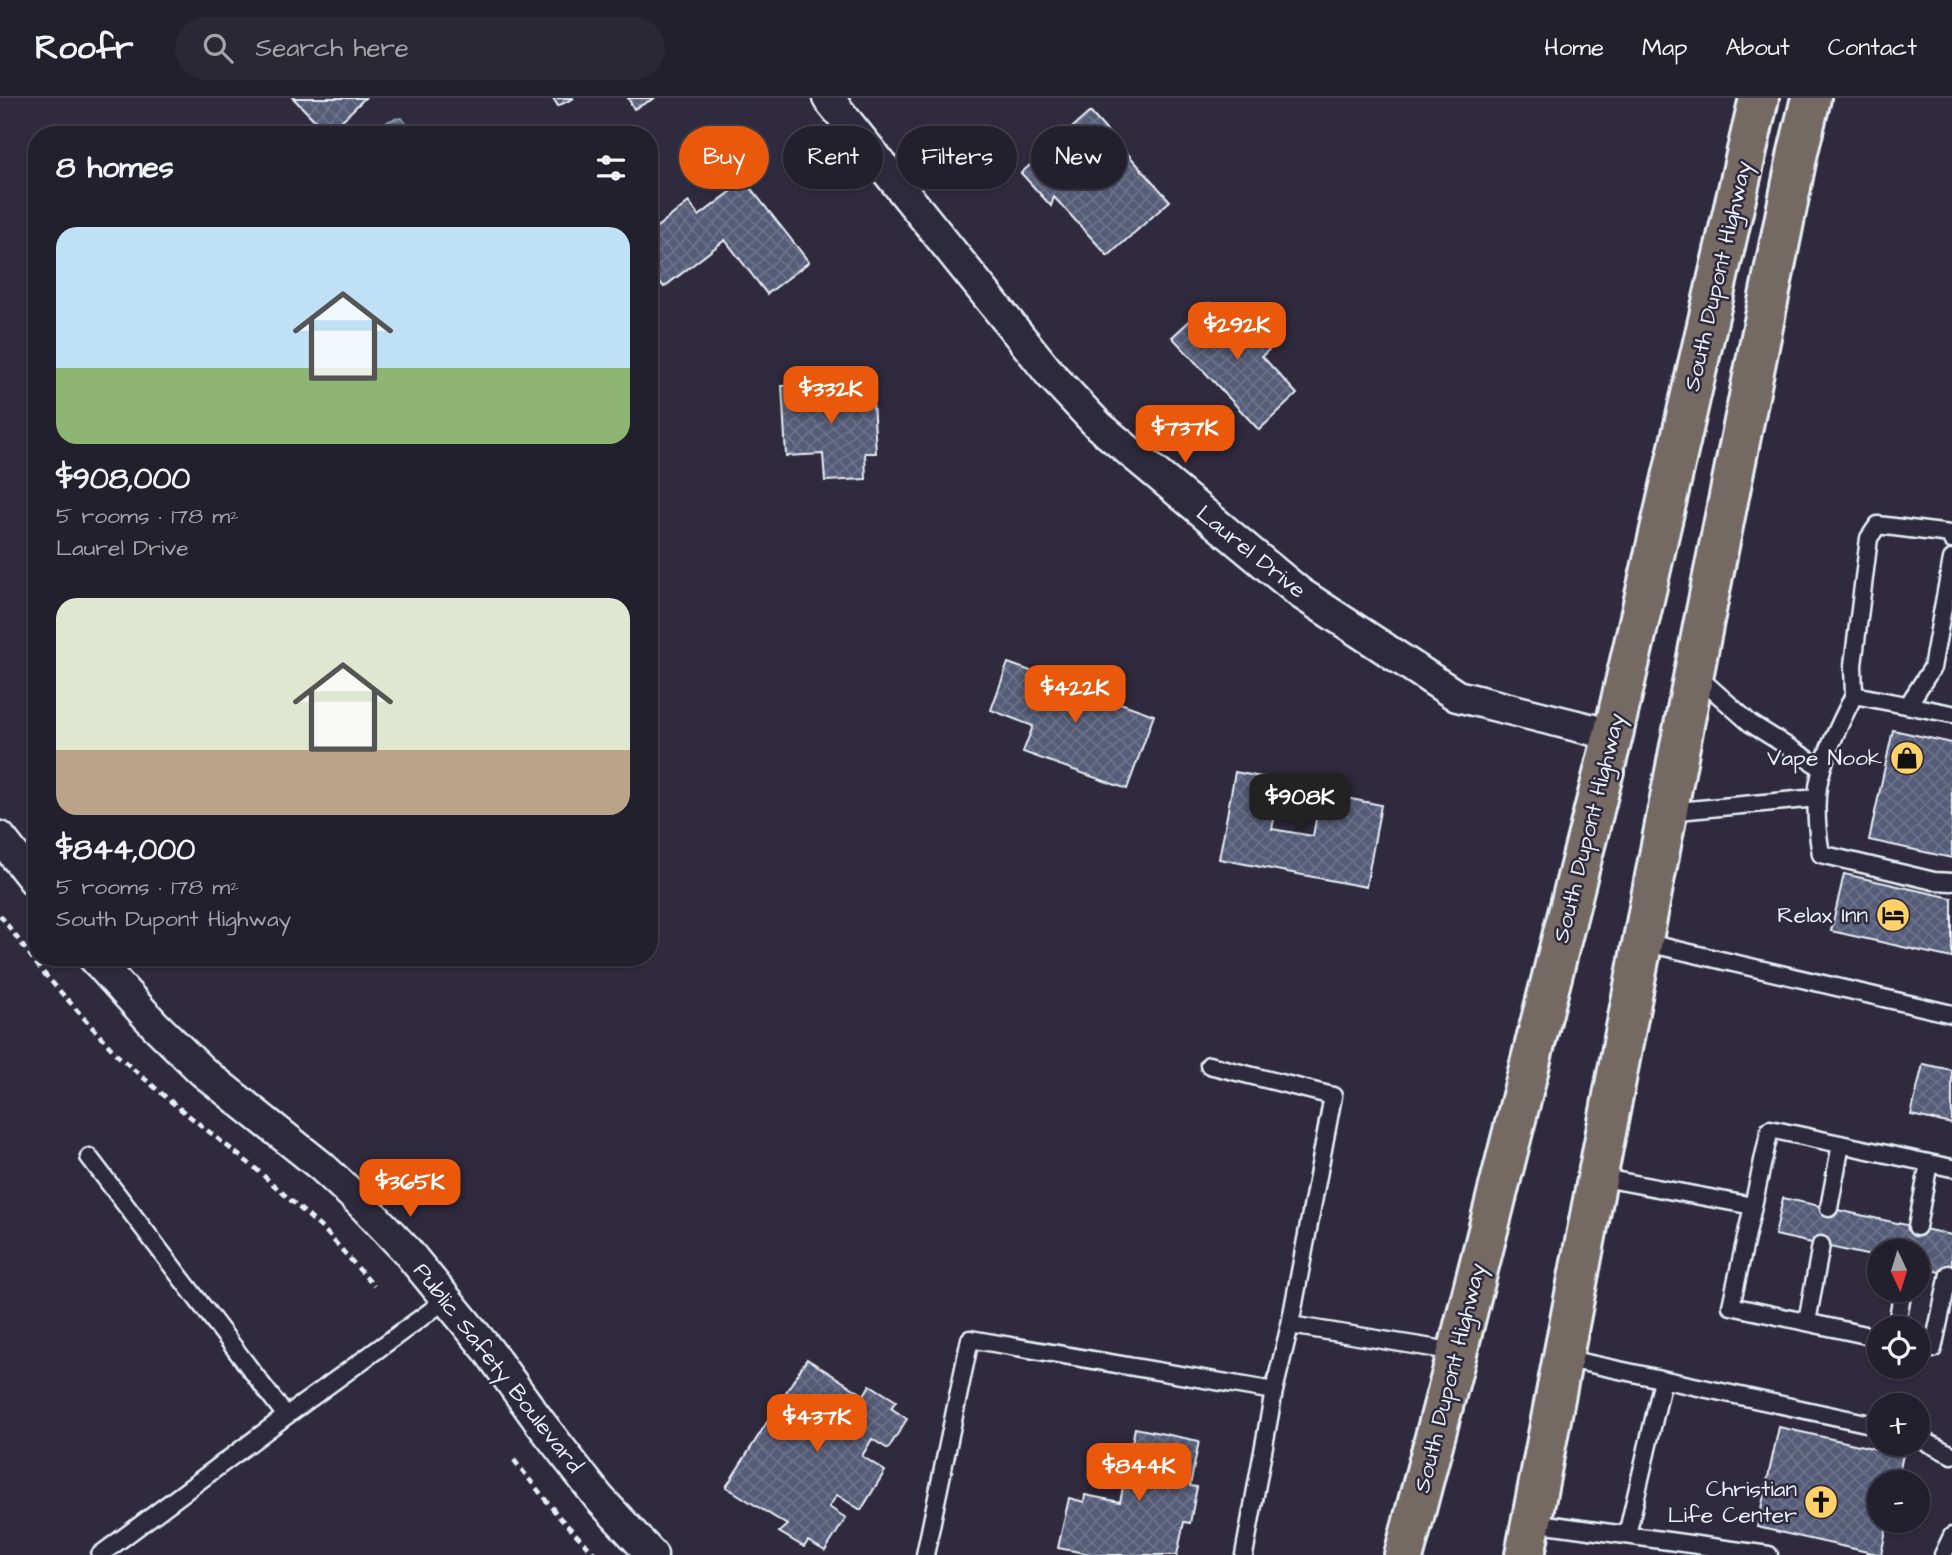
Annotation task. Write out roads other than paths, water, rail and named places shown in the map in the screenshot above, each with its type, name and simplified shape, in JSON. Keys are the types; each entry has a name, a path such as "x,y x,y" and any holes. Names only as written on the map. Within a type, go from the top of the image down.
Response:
{"highway":[{"name":"South Dupont Highway","path":"1404,1555 1613,735 1759,98"},
{"path":"1529,1538 1694,673 1811,98"},
{"path":"1430,1555 1456,1356"}],"street":[{"name":"Laurel Drive","path":"828,98 1051,374 1099,426 1300,593 1457,696 1613,735"},
{"path":"0,836 28,872"},
{"name":"Public Safety Boulevard","path":"101,966 202,1071 321,1166 406,1250 488,1350 599,1498 652,1555"}],"lane":[{"path":"1952,540 1950,534 1878,525 1869,538 1853,665 1854,695 1822,768 1816,826 1821,854 1934,881 1952,882"},
{"path":"1908,705 1931,668 1952,559"},
{"path":"1694,673 1750,723 1822,768"},
{"path":"1854,695 1952,714"},
{"path":"1667,812 1817,798"},
{"path":"1643,942 1952,1014"},
{"path":"1209,1065 1333,1096 1244,1555"},
{"path":"1867,1335 1731,1306 1770,1129 1952,1168"},
{"path":"1829,1208 1841,1144"},
{"path":"89,1157 286,1416"},
{"path":"1917,1227 1928,1163"},
{"path":"1598,1177 1753,1206"},
{"path":"1807,1322 1821,1245"},
{"path":"1930,1348 1933,1349 1950,1274"},
{"path":"100,1555 447,1299"},
{"path":"1290,1325 1456,1356"},
{"path":"925,1555 970,1339 1274,1391"},
{"path":"1563,1358 1867,1423"},
{"path":"1627,1535 1662,1380"},
{"path":"1930,1444 1952,1455"},
{"path":"1529,1538 1627,1535 1769,1555"},
{"path":"1943,1555 1952,1536"}],"water":[{"path":"402,118 408,126 387,126 387,122"}],"place":[{"name":"Vape Nook","path":"1907,758"},
{"name":"Relax Inn","path":"1893,915"},
{"name":"Christian Life Center","path":"1821,1502"}]}
